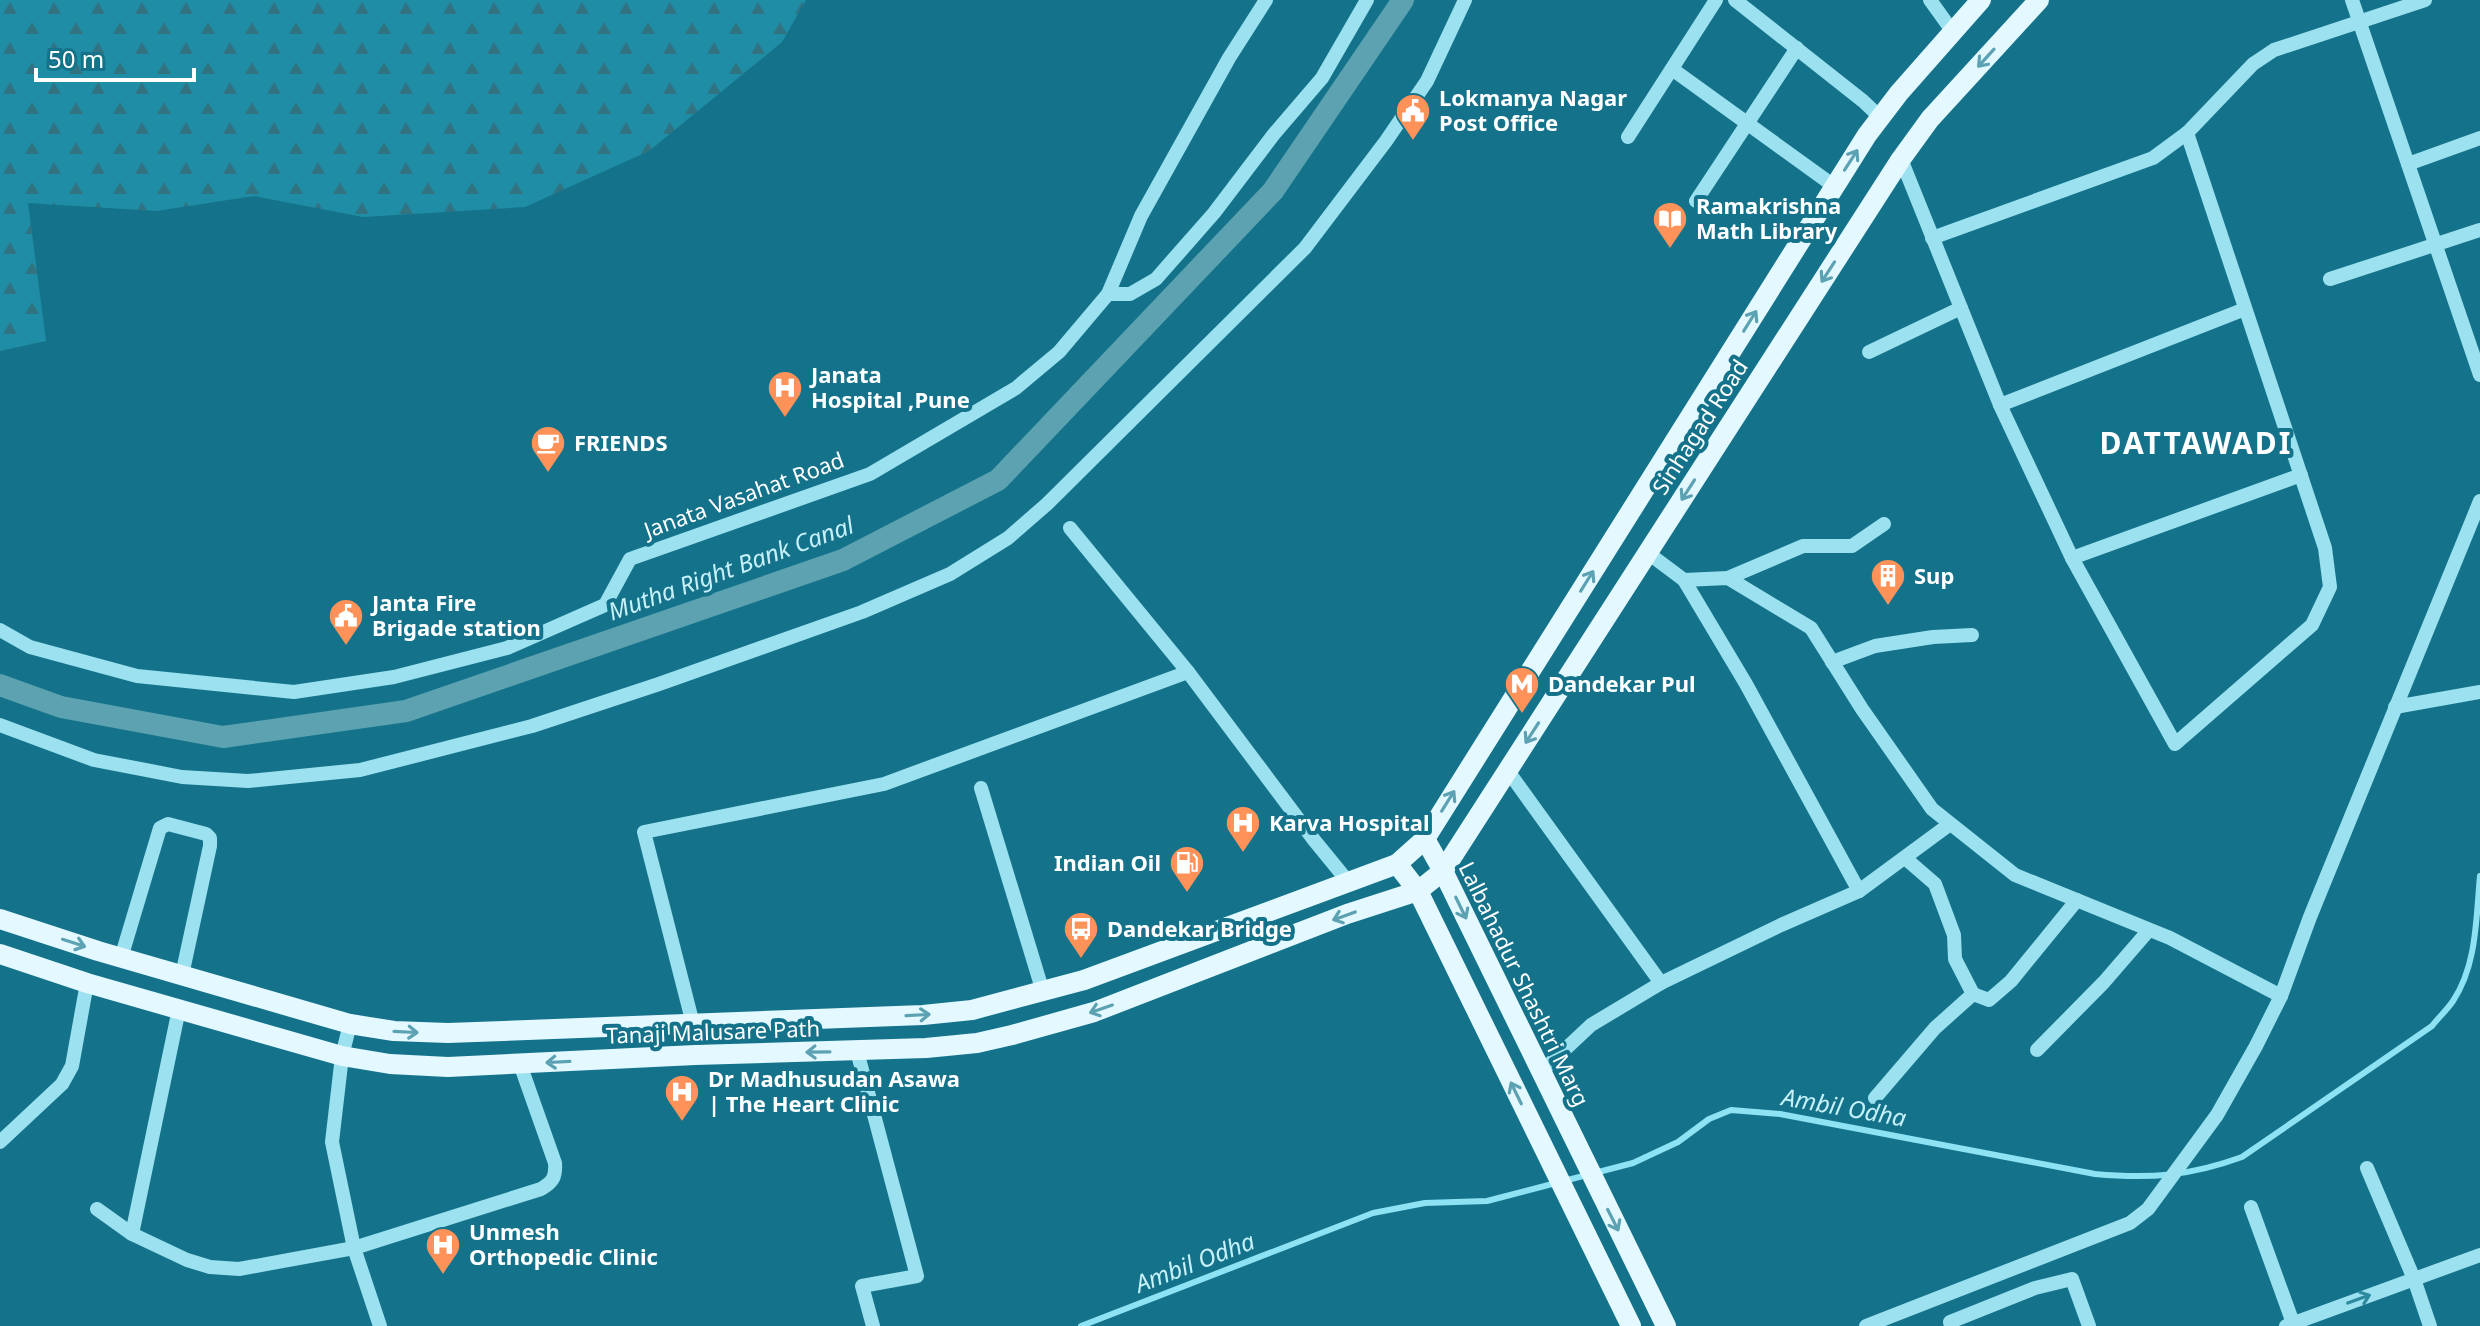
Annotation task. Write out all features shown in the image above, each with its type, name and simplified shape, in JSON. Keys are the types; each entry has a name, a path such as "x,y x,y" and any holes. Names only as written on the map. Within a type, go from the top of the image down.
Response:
{"main road":[{"name":"Sinhagad Road","path":"1398,863 1425,839 1834,186 1899,93 1981,0"},
{"name":"Sinhagad Road","path":"1418,891 1443,871 1901,159 1930,119 2039,0"},
{"path":"1635,504 1667,522"},
{"name":"Lalbahadur Shashtri Marg","path":"1425,839 1666,1326"},
{"path":"1398,863 1418,891 1631,1326"},
{"name":"Tanaji Malusare Path","path":"0,919 121,958 350,1024 394,1031 448,1033 923,1015 972,1010 1043,992 1350,884 1398,863"},
{"name":"Tanaji Malusare Path","path":"0,954 87,983 342,1056 390,1064 448,1067 857,1051 977,1043 1094,1012 1347,914 1418,891"},
{"path":"1136,961 1147,992"}],"street":[{"name":"Janata Vasahat Road","path":"0,630 30,647 137,676 294,692 394,677 507,648 605,605 630,559 870,474 1003,396 1059,352 1108,294 1141,216 1229,58 1266,0"},
{"path":"1108,294 1130,294 1156,279 1166,268 1322,78 1367,0"},
{"path":"0,725 94,760 182,777 248,781 360,770 532,726 659,684 862,612 950,574 1008,538 1047,504 1305,248 1427,81 1465,0"},
{"path":"1628,137 1716,0"},
{"path":"1735,0 1881,118"},
{"path":"1930,0 1953,32"},
{"path":"2352,0 2480,375"},
{"path":"1932,238 2153,158 2187,133 2253,64 2274,50 2425,0"},
{"path":"1696,201 1797,48"},
{"path":"1672,69 1834,186"},
{"path":"1901,159 2000,405 2072,558 2175,744 2312,625 2330,587 2325,548 2187,133"},
{"path":"2408,164 2480,138"},
{"path":"2330,279 2480,230"},
{"path":"1869,352 1961,308"},
{"path":"2000,405 2245,309"},
{"path":"2072,558 2301,475"},
{"path":"1866,1326 2130,1223 2148,1209 2217,1115 2281,996 2310,917 2480,501"},
{"path":"1684,580 1728,578 1803,546 1852,546 1884,524"},
{"path":"1070,528 1188,672 1350,884"},
{"path":"1648,553 1684,580 1746,684 1859,891"},
{"path":"1728,578 1811,628 1932,809 2015,875 2149,930 2281,996"},
{"path":"1832,662 1875,646 1933,637 1972,635"},
{"path":"693,1024 644,832 884,784 1188,672"},
{"path":"2395,707 2480,692"},
{"path":"1508,771 1661,983"},
{"path":"981,788 1043,992"},
{"path":"121,958 160,828 168,824 206,834 210,838 210,846 182,975"},
{"path":"1541,1072 1591,1025 1661,983 1859,891 1950,824"},
{"path":"1905,858 1935,884 1954,935 1955,959 1973,994 1989,1000 2011,981 2077,900"},
{"path":"2037,1050 2104,982 2149,930"},
{"path":"0,1142 62,1084 72,1066 87,983"},
{"path":"1875,1098 1935,1028 1973,994"},
{"path":"132,1234 179,1009"},
{"path":"350,1024 342,1056 332,1142 354,1248 380,1326"},
{"path":"857,1051 917,1276 862,1286 873,1326"},
{"path":"97,1209 132,1234 187,1260 210,1267 239,1269 354,1248 541,1189 552,1183 556,1174 555,1163 520,1064"},
{"path":"2367,1168 2414,1279 2430,1326"},
{"path":"2251,1207 2290,1325 2480,1255"},
{"path":"1951,1326 1950,1322 2035,1288 2072,1279 2089,1326"}],"green space":[{"path":"0,0 806,0 782,42 649,151 525,207 363,217 254,196 156,211 28,203 46,341 0,351"}],"waterway":[{"name":"Mutha Right Bank Canal","path":"0,685 61,707 223,737 406,711 843,560 998,480 1273,191 1403,0"},
{"name":"Ambil Odha","path":"1081,1326 1373,1213 1425,1203 1487,1201 1633,1163 1678,1142 1709,1119 1731,1110 1780,1114 2095,1174 2170,1174 2242,1157 2432,1026 2453,1001 2467,972 2474,941 2480,876"}],"place":[{"name":"Lokmanya Nagar Post Office","path":"1413,142"},
{"name":"Ramakrishna Math Library","path":"1670,250"},
{"name":"Janata Hospital ,Pune","path":"785,419"},
{"name":"FRIENDS","path":"548,474"},
{"name":"Sup","path":"1888,607"},
{"name":"Janta Fire Brigade station","path":"346,647"},
{"name":"Dandekar Pul","path":"1522,715"},
{"name":"Karva Hospital","path":"1243,854"},
{"name":"Indian Oil","path":"1187,894"},
{"name":"Dandekar Bridge","path":"1081,960"},
{"name":"Dr Madhusudan Asawa | The Heart Clinic","path":"682,1123"},
{"name":"Unmesh Orthopedic Clinic","path":"443,1276"}],"district":[{"name":"DATTAWADI","path":"2196,444"}]}
